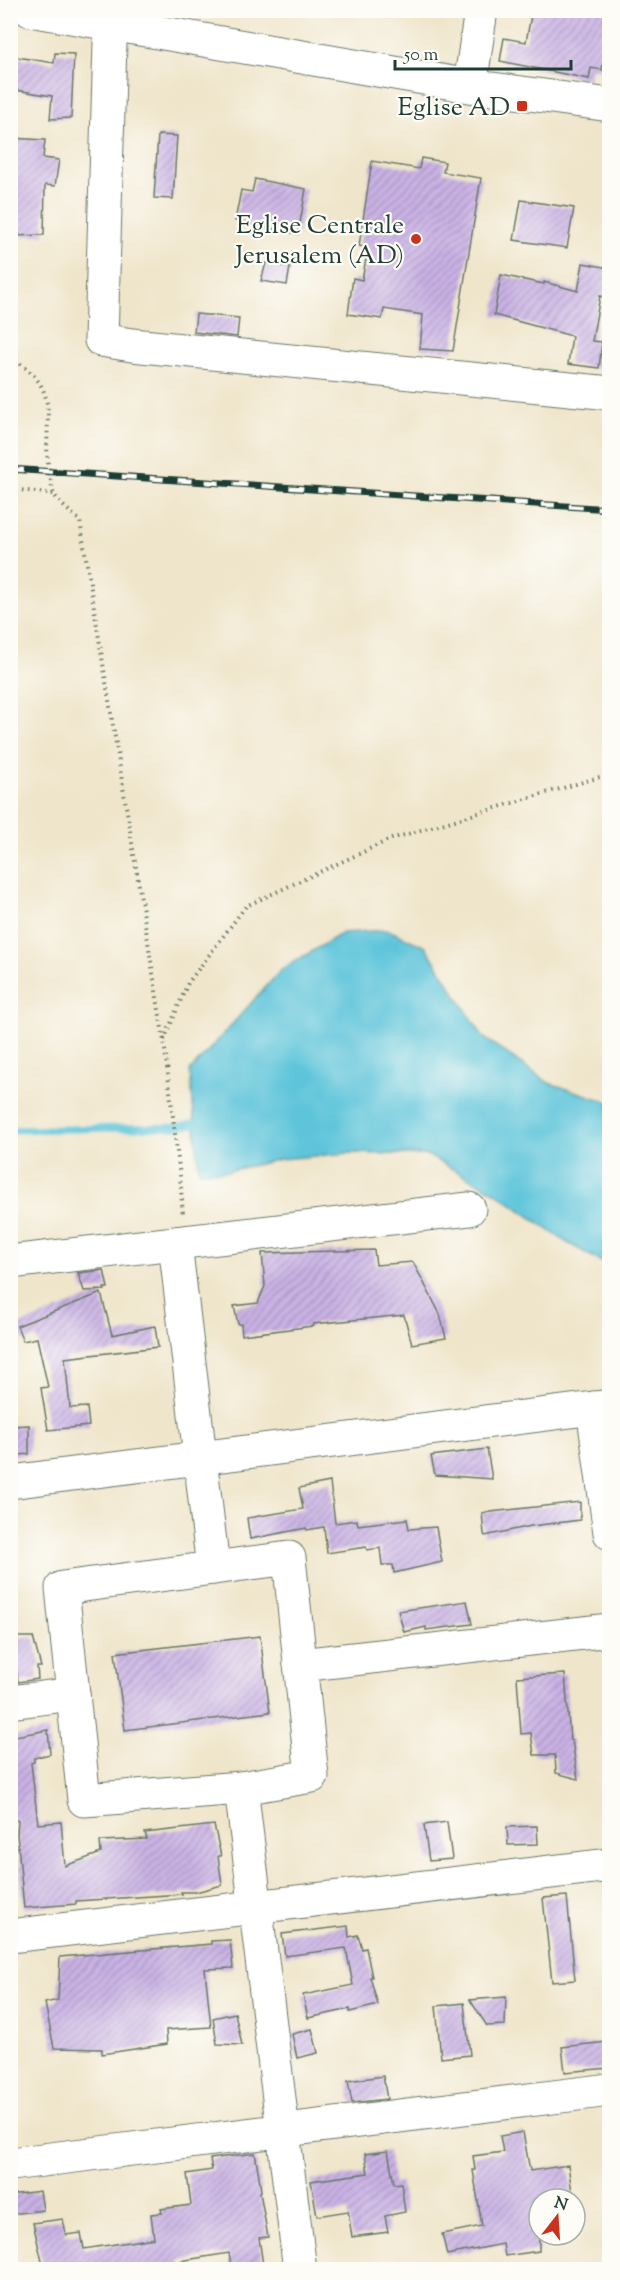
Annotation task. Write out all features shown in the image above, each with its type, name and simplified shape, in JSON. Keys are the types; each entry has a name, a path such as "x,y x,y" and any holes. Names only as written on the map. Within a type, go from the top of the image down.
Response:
{"street":[{"path":"30,10 110,17 470,86 609,105"},
{"path":"470,86 481,10"},
{"path":"110,17 101,340 609,393"},
{"path":"10,1262 469,1209"},
{"path":"175,1243 213,1568"},
{"path":"10,1482 601,1407 609,1533"},
{"path":"289,1557 312,1776 241,1788 84,1800 62,1588 213,1568 289,1557"},
{"path":"300,1665 609,1630"},
{"path":"10,1702 73,1694"},
{"path":"241,1788 300,2270"},
{"path":"10,1936 609,1864"},
{"path":"10,2164 609,2090"}],"path":[{"path":"10,357 21,363 40,381 48,399 47,457 54,494 80,521 164,1041 183,1211 175,1243"},
{"path":"10,489 54,494"},
{"path":"164,1041 188,983 246,906 391,839 609,774"}],"water":[{"path":"388,930 426,947 483,1037 549,1083 609,1102 609,1266 566,1242 495,1192 427,1155 349,1153 281,1159 228,1171 199,1171 190,1071 282,969 343,933"}],"building":[{"path":"532,10 609,10 609,30 602,70 591,68 589,79 500,61 504,38 526,42"},
{"path":"55,53 74,54 71,118 50,119 52,96 10,89 10,56 54,63"},
{"path":"158,135 177,136 173,199 154,198"},
{"path":"10,138 45,140 43,158 59,160 55,186 45,185 44,235 11,236 13,221 10,220"},
{"name":"Eglise Centrale Jerusalem (AD)","path":"421,158 445,162 443,172 481,178 453,351 420,349 423,315 384,309 382,319 348,314 353,278 362,280 368,248 359,246 372,161 419,169"},
{"path":"255,179 306,189 298,234 235,221 241,190 252,192"},
{"path":"521,200 574,208 567,248 514,240"},
{"path":"266,263 290,267 287,285 261,281"},
{"path":"583,263 609,268 609,298 600,296 592,341 602,342 599,368 568,364 572,336 494,315 501,275 544,284 544,282 578,291"},
{"path":"196,314 239,318 237,337 194,332"},
{"path":"374,1250 376,1265 413,1262 440,1314 446,1338 412,1344 404,1315 313,1324 314,1326 242,1335 241,1324 238,1324 234,1306 258,1303 265,1286 262,1253"},
{"path":"104,1270 108,1288 84,1291 78,1273"},
{"path":"101,1293 112,1335 155,1326 158,1347 65,1358 70,1408 87,1407 89,1426 48,1430 41,1388 48,1387 37,1338 23,1341 17,1326"},
{"path":"29,1425 29,1454 10,1456 10,1426"},
{"path":"487,1449 492,1479 435,1475 431,1456"},
{"path":"330,1482 335,1523 357,1520 358,1525 407,1519 409,1529 436,1527 442,1562 394,1573 393,1565 382,1565 380,1548 367,1550 366,1547 327,1553 324,1527 307,1530 306,1528 250,1539 247,1518 303,1509 299,1488"},
{"path":"580,1502 580,1520 531,1526 485,1536 484,1534 482,1513"},
{"path":"467,1601 472,1624 426,1630 426,1627 404,1632 398,1611"},
{"path":"260,1636 270,1712 125,1730 115,1653"},
{"path":"10,1637 33,1637 41,1667 37,1667 38,1679 18,1682 16,1666 10,1667"},
{"path":"565,1674 570,1740 572,1740 578,1779 556,1773 555,1755 534,1755 531,1733 521,1734 517,1677"},
{"path":"48,1730 50,1754 34,1758 34,1762 31,1763 38,1824 61,1822 65,1866 101,1853 100,1841 147,1839 145,1833 214,1825 221,1856 218,1856 222,1885 196,1892 181,1892 182,1894 76,1901 76,1904 24,1908 17,1834 18,1820 10,1821 10,1737"},
{"path":"447,1822 452,1859 429,1861 424,1825"},
{"path":"537,1826 538,1844 508,1845 507,1827"},
{"path":"567,1896 575,1980 552,1982 543,1898"},
{"path":"348,1926 349,1937 358,1935 362,1949 366,1948 372,1977 370,1977 378,2005 308,2018 303,1995 353,1985 346,1948 285,1956 282,1934"},
{"path":"230,1940 233,1968 205,1969 211,2027 166,2030 167,2044 102,2054 102,2049 54,2048 45,2003 58,2000 60,1957 211,1944 211,1941"},
{"path":"506,1997 505,2025 487,2026 470,2000"},
{"path":"464,2003 470,2055 441,2058 436,2006"},
{"path":"235,2013 242,2045 217,2044 213,2018"},
{"path":"312,2029 318,2053 297,2058 292,2034"},
{"path":"607,2042 609,2068 565,2072 562,2047"},
{"path":"383,2076 387,2099 352,2103 348,2081"},
{"path":"523,2132 530,2171 568,2165 571,2187 527,2187 527,2247 539,2247 539,2251 505,2256 503,2244 447,2255 442,2234 482,2226 473,2156 503,2152 500,2136"},
{"path":"388,2151 394,2184 401,2183 405,2212 385,2216 388,2232 352,2237 348,2211 317,2216 311,2181 368,2173 365,2154"},
{"path":"255,2153 268,2237 259,2238 263,2265 232,2269 229,2253 180,2261 181,2270 44,2270 33,2223 63,2219 66,2235 81,2233 84,2249 154,2238 151,2214 162,2213 161,2209 191,2205 187,2174 212,2170 210,2159"},
{"path":"40,2191 43,2210 12,2214 10,2195"}],"waterway":[{"path":"10,1130 174,1127 194,1124"}],"railway":[{"path":"10,469 610,509"}],"place":[{"name":"Eglise AD","path":"522,106"},
{"name":"Eglise Centrale Jerusalem (AD)","path":"416,239"}]}
